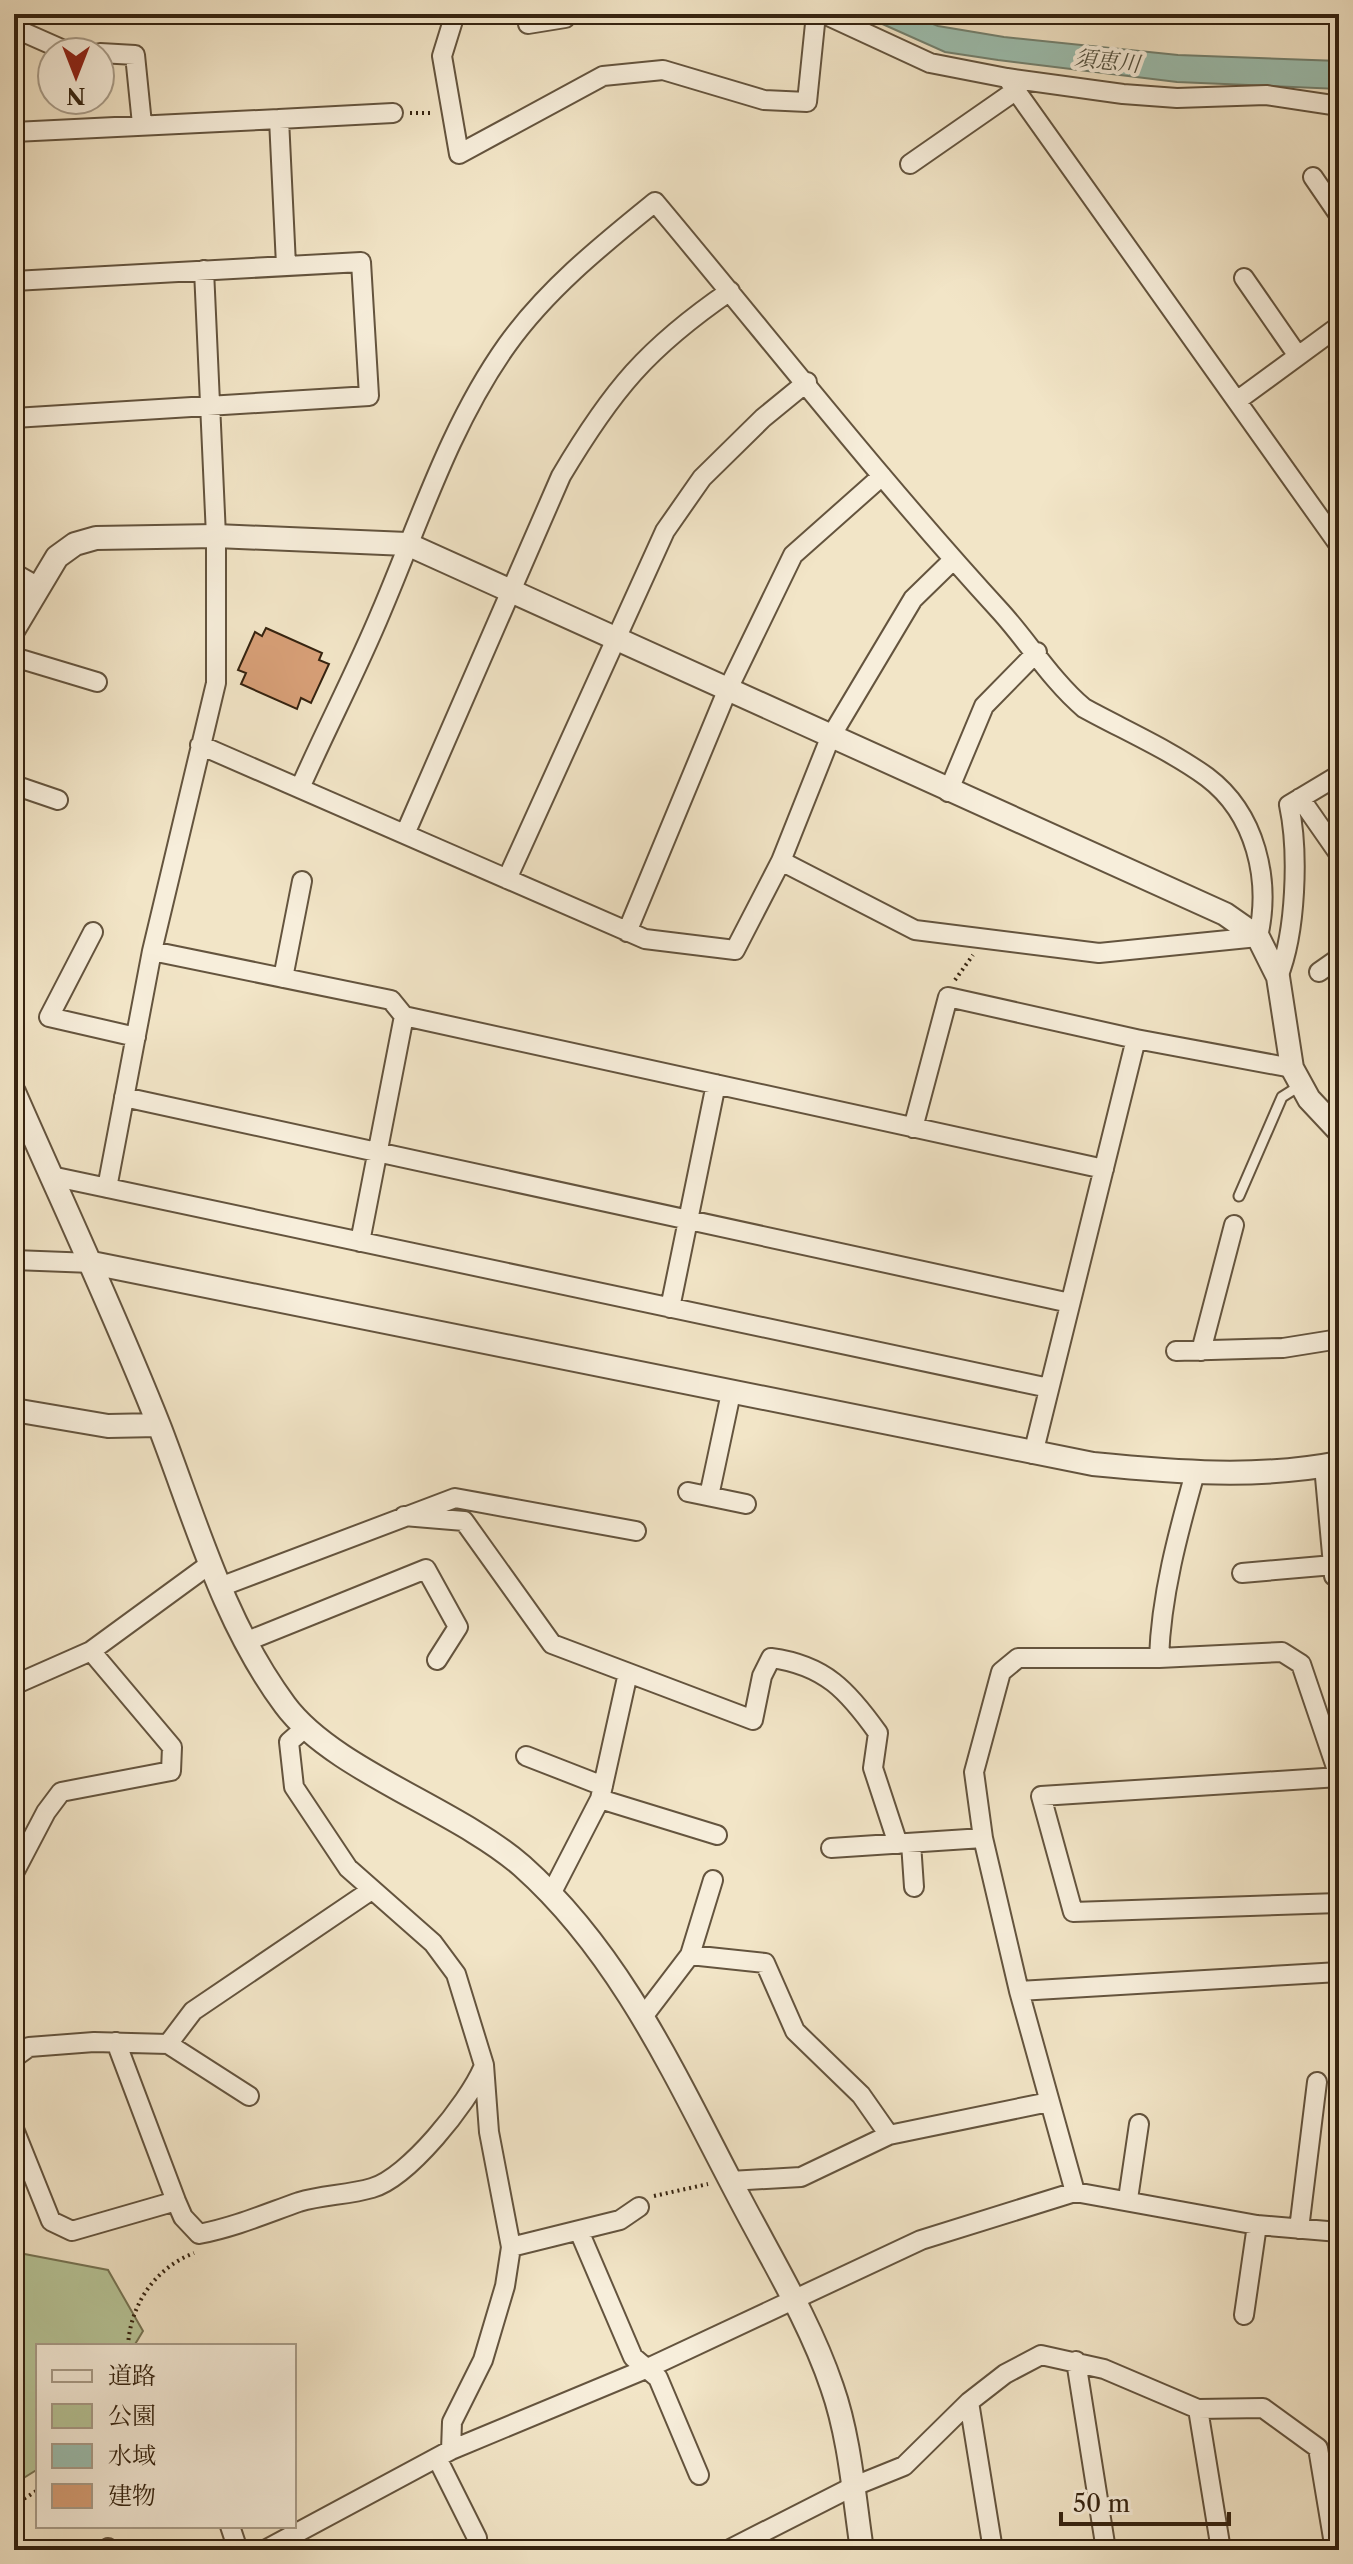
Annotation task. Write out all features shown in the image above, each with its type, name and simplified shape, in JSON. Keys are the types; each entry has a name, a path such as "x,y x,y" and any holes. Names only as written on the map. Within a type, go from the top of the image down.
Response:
{"street":[{"path":"455,14 442,56 459,154 603,76 663,70 764,100 807,102 816,14"},
{"path":"528,24 565,18 566,14"},
{"path":"824,14 930,63 1011,84 1177,98 1266,95 1339,106"},
{"path":"14,28 36,38"},
{"path":"116,54 135,55 142,124"},
{"path":"910,164 1011,84"},
{"path":"1011,84 1339,545"},
{"path":"14,132 393,113"},
{"path":"279,119 286,265"},
{"path":"1313,177 1339,215"},
{"path":"300,788 380,614 453,440 506,346 540,303 604,243 655,202 953,560 1037,652 1067,693 1084,708 1208,778 1237,810 1253,841 1261,868 1265,909 1258,937"},
{"path":"14,281 361,262 369,396 14,418"},
{"path":"107,1188 152,951 216,683 216,536 204,270"},
{"path":"1244,278 1298,356"},
{"path":"405,834 561,476 593,423 629,374 679,326 730,291"},
{"path":"1238,400 1339,326"},
{"path":"507,879 665,531 702,478 763,418 807,382"},
{"path":"627,932 727,691 793,555 882,476"},
{"path":"14,629 57,557 86,541 216,536 407,544 948,792 1225,914 1258,937 1278,977 1296,1076 1309,1099 1339,1131"},
{"path":"200,745 645,939 735,950 781,861 830,738 913,599 953,560"},
{"path":"14,573 37,586"},
{"path":"948,792 984,706 1037,652"},
{"path":"14,657 97,682"},
{"path":"1278,977 1289,951 1294,830 1289,805 1339,775"},
{"path":"14,785 58,800"},
{"path":"1300,798 1339,854"},
{"path":"781,861 915,930 1099,953 1258,937"},
{"path":"283,978 302,881"},
{"path":"93,932 49,1017 136,1037"},
{"path":"152,951 391,1000 404,1016 1104,1169"},
{"path":"1319,972 1339,958"},
{"path":"913,1128 948,997 1296,1076"},
{"path":"360,1242 404,1016"},
{"path":"1033,1454 1136,1039"},
{"path":"670,1308 716,1084"},
{"path":"14,1092 92,1263 220,1587 245,1642 289,1711 334,1749 489,1841 551,1894 604,1956 642,2018 794,2302 834,2392 862,2550"},
{"path":"124,1097 1070,1303"},
{"path":"51,1176 1049,1388"},
{"path":"1201,1351 1234,1225"},
{"path":"14,1260 92,1263 1093,1464 1195,1473 1253,1473 1331,1464 1334,1571 1242,1573"},
{"path":"1176,1351 1283,1348 1339,1338"},
{"path":"709,1496 731,1393"},
{"path":"14,1410 108,1426 158,1425"},
{"path":"1159,1658 1160,1635 1179,1529 1195,1473"},
{"path":"688,1492 746,1504"},
{"path":"220,1587 455,1498 636,1531"},
{"path":"404,1516 464,1521 552,1644 753,1720 762,1676 771,1658 813,1667 851,1697 878,1733 873,1768 905,1843 914,1887"},
{"path":"14,1685 91,1651 210,1564"},
{"path":"245,1642 426,1569 458,1627 437,1660"},
{"path":"14,1873 46,1812 61,1792 171,1771 172,1747 91,1651"},
{"path":"1075,2192 1019,1991 983,1838 974,1772 1001,1672 1018,1658 1159,1658 1282,1652 1301,1664 1339,1777 1041,1796 1073,1912 1339,1903"},
{"path":"551,1894 601,1792 628,1673"},
{"path":"306,1727 289,1742 294,1787 348,1868 370,1891 383,1898 433,1943 456,1974 484,2065 489,2132 511,2247 505,2286 483,2360 452,2422 444,2454 477,2538 478,2550"},
{"path":"526,1756 601,1792 717,1835"},
{"path":"831,1848 983,1838"},
{"path":"642,2018 690,1955 713,1880"},
{"path":"168,2044 193,2011 370,1891"},
{"path":"690,1955 765,1963 795,2031 861,2095 889,2135"},
{"path":"1019,1991 1339,1972"},
{"path":"116,2042 176,2201 183,2217 199,2234 239,2226 302,2201 374,2188 392,2179 454,2118 474,2089 484,2065"},
{"path":"14,2058 29,2047 116,2042 168,2044 249,2096"},
{"path":"1299,2229 1317,2082"},
{"path":"730,2181 801,2177 889,2135 1049,2102"},
{"path":"1128,2199 1139,2124"},
{"path":"14,2129 51,2221 72,2231 176,2201"},
{"path":"265,2550 444,2454 648,2368 921,2240 1075,2192 1128,2199 1257,2225 1339,2232"},
{"path":"511,2247 620,2220 639,2207"},
{"path":"1244,2315 1257,2225"},
{"path":"579,2231 633,2357 658,2378 699,2475"},
{"path":"728,2550 852,2487 904,2466 969,2402 1005,2374 1041,2355 1104,2369 1198,2409 1263,2408 1318,2448 1332,2489 1335,2550"},
{"path":"1076,2361 1106,2550"},
{"path":"969,2402 993,2550"},
{"path":"1198,2409 1221,2550"},
{"path":"231,2528 238,2550"}],"lane":[{"path":"1239,1196 1282,1097 1296,1076"}],"path":[{"path":"393,113 452,113"},
{"path":"948,997 960,971 983,945 983,939"},
{"path":"639,2207 653,2196 730,2181"},
{"path":"128,2344 130,2325 152,2283 177,2260 200,2251"},
{"path":"14,2505 36,2491"}],"green space":[{"path":"14,2252 108,2270 143,2331 135,2344 36,2344 36,2470 14,2484"}],"water":[{"name":"須恵川","path":"860,14 908,14 938,26 1004,37 1178,55 1339,61 1339,89 1177,82 945,52"}],"building":[{"path":"266,628 322,653 319,660 329,664 311,703 301,698 297,709 241,684 246,673 238,670 255,632 262,636"}]}
